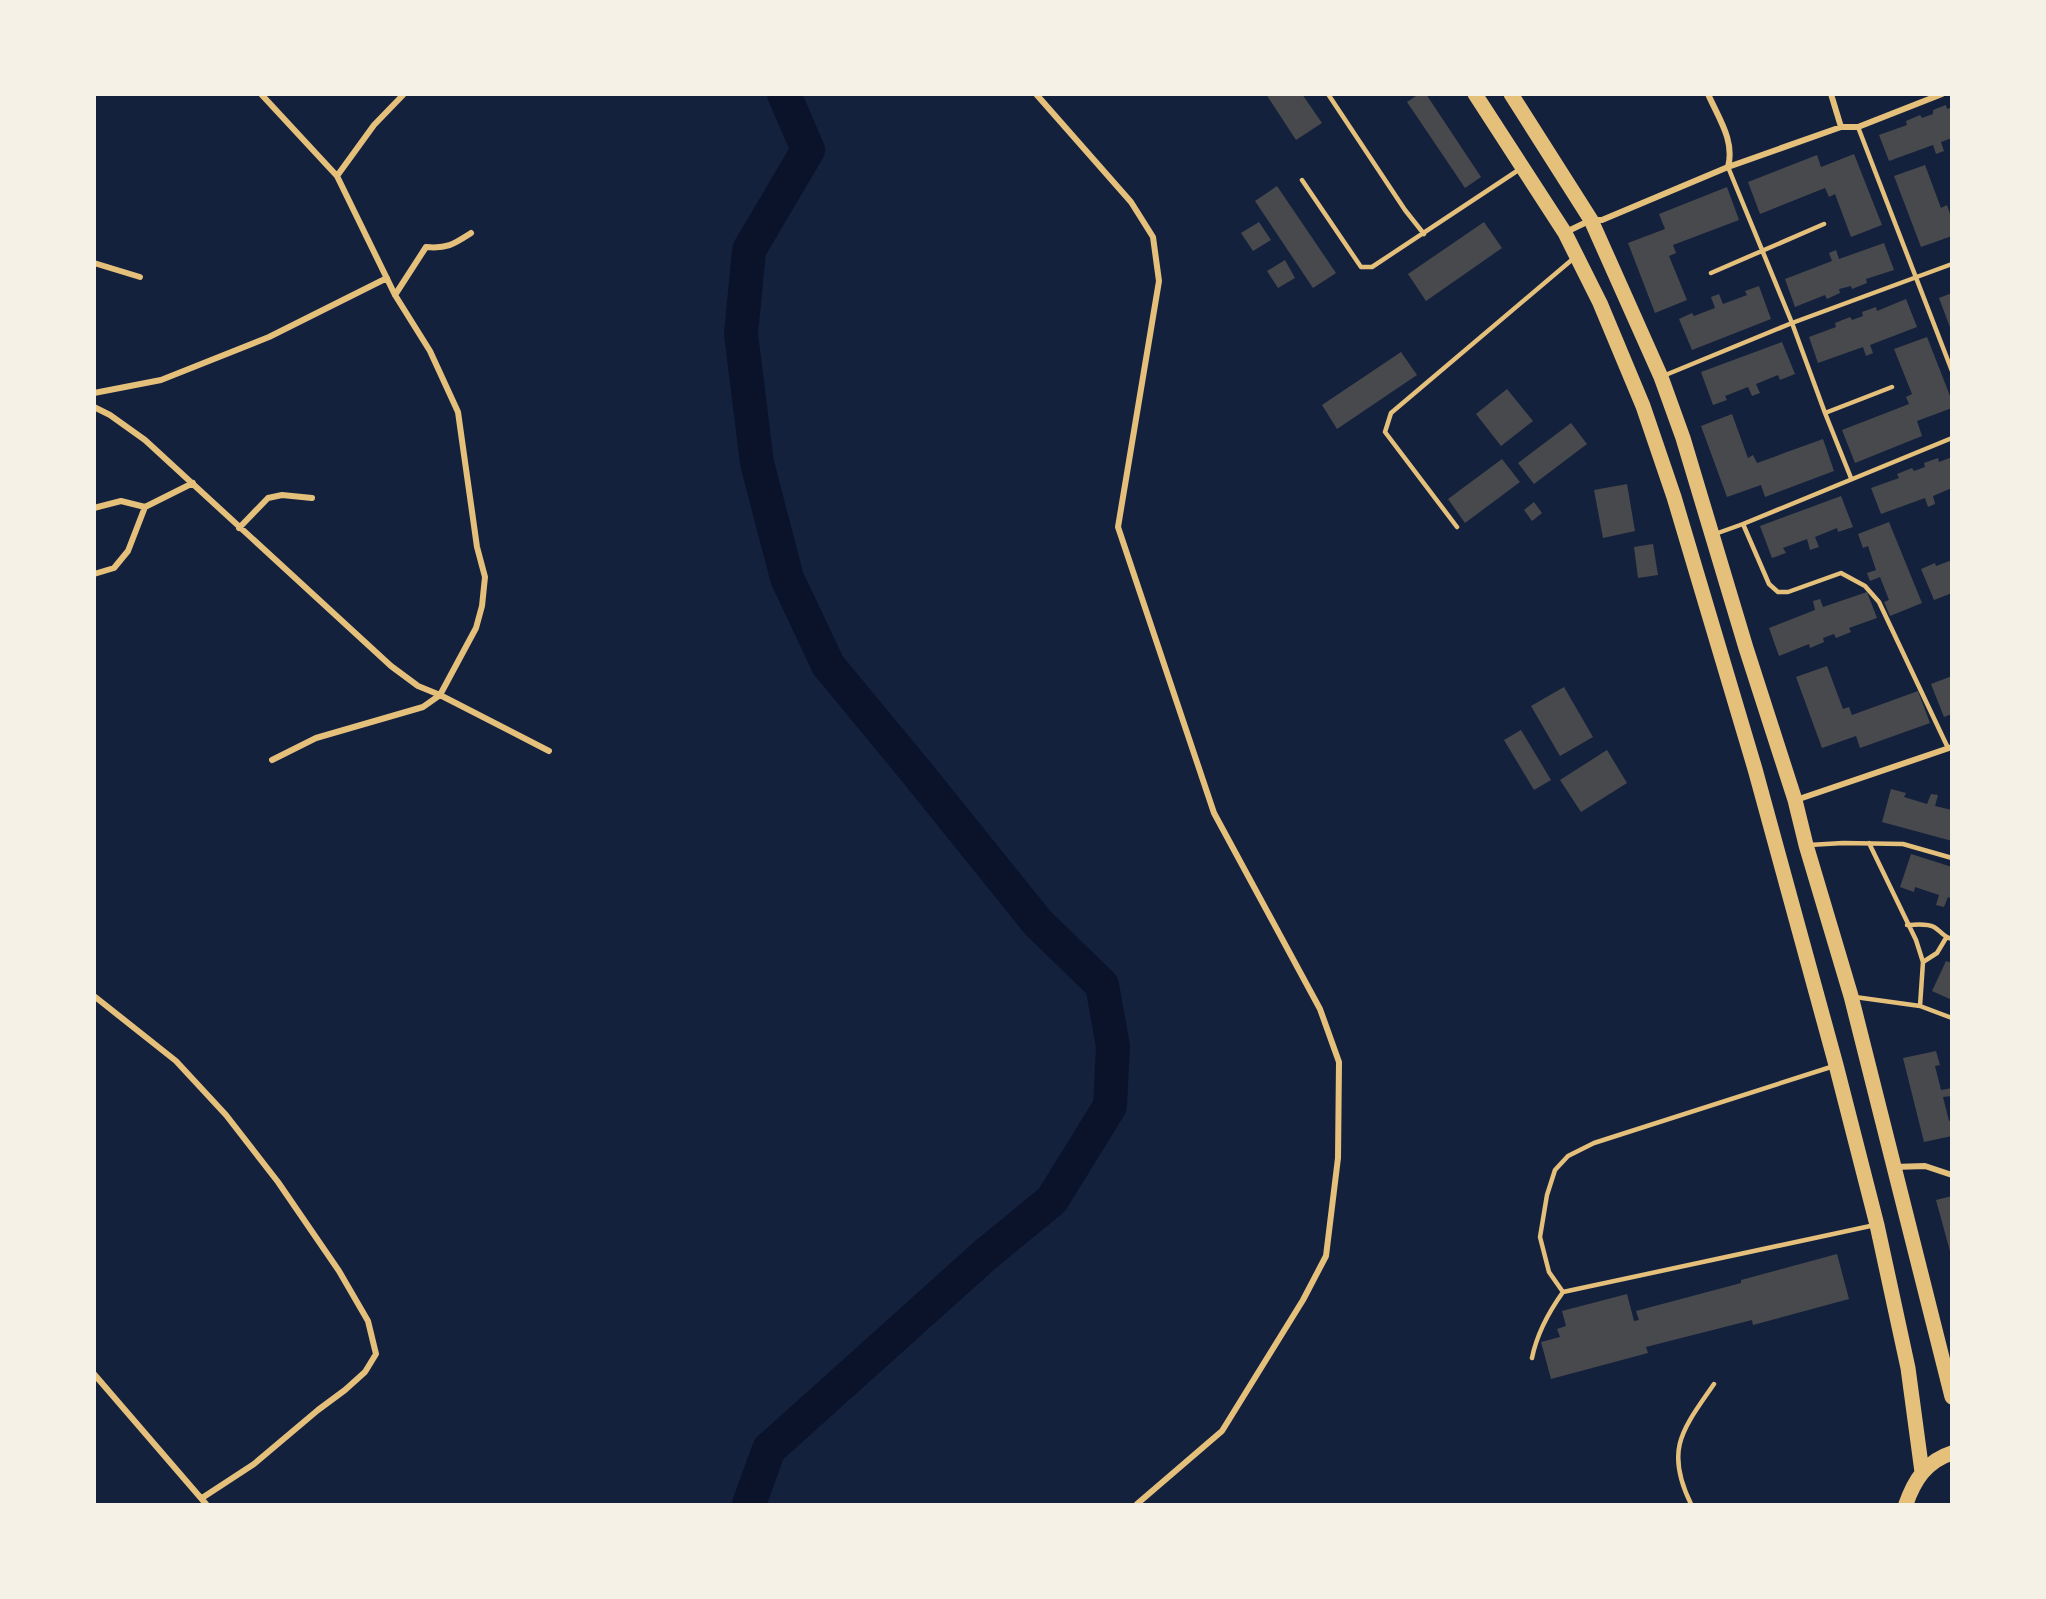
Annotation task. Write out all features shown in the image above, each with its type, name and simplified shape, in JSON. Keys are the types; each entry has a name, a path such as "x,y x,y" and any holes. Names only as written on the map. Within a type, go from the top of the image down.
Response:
{"main road":[{"path":"1475,94 1565,233 1600,303 1643,406 1674,497 1755,769 1877,1225 1908,1368 1922,1472"},
{"path":"1511,94 1591,220 1661,377 1683,438 1795,801 1851,996 1952,1397"},
{"path":"1906,1504 1912,1487 1922,1472 1933,1462 1952,1453"}],"street":[{"path":"261,94 337,176 395,295 430,351 458,412 477,547 485,577 483,606 476,628 440,695 423,707 316,738 273,760"},
{"path":"1036,94 1131,202 1153,237 1159,281 1118,527 1214,813 1320,1009 1339,1062 1338,1158 1326,1256 1303,1300 1222,1431 1137,1504"},
{"path":"1708,94 1731,146 1728,167"},
{"path":"1831,94 1840,127"},
{"path":"1565,233 1591,220 1602,220 1728,167 1840,127 1858,127 1942,94"},
{"path":"337,176 374,125 403,95"},
{"path":"395,295 426,248 453,245 471,233"},
{"path":"94,263 140,277"},
{"path":"94,393 161,380 269,337 387,278"},
{"path":"94,407 110,415 144,440 391,666 418,686 549,751"},
{"path":"94,508 121,501 145,507 193,483"},
{"path":"239,528 268,498 282,495 312,498"},
{"path":"94,574 114,568 128,551 145,507"},
{"path":"1795,801 1950,748"},
{"path":"94,996 176,1061 226,1114 278,1182 339,1271 369,1321 376,1354 365,1372 345,1390 254,1464 204,1501 94,1374"},
{"path":"1894,1167 1925,1166 1952,1176"}],"lane":[{"path":"1328,94 1405,210 1424,234"},
{"path":"1858,127 1952,371"},
{"path":"1302,180 1361,267 1372,267 1524,167"},
{"path":"1728,167 1792,323 1851,478"},
{"path":"1711,273 1824,224"},
{"path":"1457,527 1384,432 1391,414 1576,256"},
{"path":"1661,377 1792,323 1952,264"},
{"path":"1825,413 1892,387"},
{"path":"1713,534 1743,524 1952,438"},
{"path":"1743,524 1769,584 1778,592 1788,592 1841,573 1865,586 1879,602 1950,748"},
{"path":"1869,843 1916,940 1923,962 1920,1006"},
{"path":"1806,845 1903,844 1952,858"},
{"path":"1907,925 1923,924 1934,927 1949,938 1937,953 1923,962"},
{"path":"1851,996 1920,1006 1952,1018"},
{"path":"1563,1292 1549,1272 1540,1237 1547,1196 1555,1170 1568,1156 1594,1143 1836,1065"},
{"path":"1532,1358 1536,1338 1548,1313 1563,1292 1877,1225"},
{"path":"1691,1504 1679,1469 1678,1446 1688,1423 1714,1384"}],"building":[{"path":"1266,94 1302,94 1322,123 1296,140"},
{"path":"1419,94 1426,94 1481,177 1465,188 1407,102"},
{"path":"1946,105 1947,109 1952,107 1952,138 1941,142 1944,151 1936,154 1933,145 1889,161 1879,135 1907,125 1906,121 1920,115 1922,118 1933,114 1933,110"},
{"path":"1854,154 1882,225 1851,237 1835,194 1829,197 1825,188 1760,214 1748,182 1817,155 1821,167"},
{"path":"1925,165 1941,208 1947,205 1950,214 1952,213 1952,236 1921,247 1894,176"},
{"path":"1277,186 1336,273 1313,288 1255,201"},
{"path":"1727,187 1739,220 1673,245 1676,253 1669,256 1687,300 1655,313 1628,243 1665,229 1659,214"},
{"path":"1259,222 1271,240 1253,251 1241,233"},
{"path":"1484,222 1502,248 1426,301 1408,274"},
{"path":"1884,243 1894,270 1866,279 1867,283 1852,289 1851,286 1839,289 1840,293 1827,299 1825,295 1795,307 1785,279 1832,261 1829,253 1836,250 1839,259"},
{"path":"1285,260 1295,278 1278,288 1267,271"},
{"path":"1759,286 1771,319 1692,350 1679,319 1692,313 1694,316 1715,308 1711,297 1719,294 1723,304 1747,295 1745,291"},
{"path":"1952,293 1952,330 1951,330 1939,298"},
{"path":"1906,299 1917,327 1870,345 1873,353 1866,356 1863,347 1818,363 1809,337 1836,327 1835,323 1850,317 1852,320 1863,316 1862,312 1876,307 1877,311"},
{"path":"1927,337 1952,401 1952,408 1917,421 1922,436 1855,463 1842,430 1909,404 1906,397 1912,394 1894,349"},
{"path":"1782,342 1795,374 1780,380 1778,375 1756,384 1760,393 1752,396 1748,387 1725,396 1727,400 1713,405 1701,372"},
{"path":"1401,352 1417,375 1337,429 1322,405"},
{"path":"1507,389 1533,421 1501,446 1476,414"},
{"path":"1732,414 1748,458 1753,455 1757,463 1823,439 1834,471 1765,497 1761,485 1727,497 1701,426"},
{"path":"1571,423 1587,444 1534,484 1518,463"},
{"path":"1952,457 1952,488 1933,496 1935,504 1928,507 1925,498 1881,514 1871,488 1899,478 1897,474 1912,468 1914,471 1925,467 1924,463 1938,458 1939,462"},
{"path":"1502,459 1520,482 1465,523 1448,499"},
{"path":"1627,484 1635,531 1603,538 1594,490"},
{"path":"1841,496 1853,527 1838,532 1837,528 1815,537 1819,547 1810,550 1807,539 1783,548 1786,553 1772,558 1760,526"},
{"path":"1534,502 1542,513 1532,521 1524,510"},
{"path":"1889,522 1922,603 1890,616 1884,602 1889,600 1880,577 1870,581 1867,573 1876,570 1868,546 1863,548 1858,534"},
{"path":"1653,544 1658,575 1638,578 1634,547"},
{"path":"1952,560 1952,593 1934,600 1921,569 1935,563 1936,566"},
{"path":"1867,592 1877,618 1849,628 1851,632 1836,638 1834,634 1823,638 1824,642 1810,648 1809,644 1779,656 1769,628 1815,610 1813,601 1820,599 1823,607"},
{"path":"1827,666 1843,709 1849,707 1852,715 1918,691 1930,723 1860,748 1856,736 1822,748 1796,677"},
{"path":"1952,676 1952,714 1944,717 1931,684"},
{"path":"1564,687 1593,737 1560,756 1531,706"},
{"path":"1521,730 1551,780 1534,790 1504,740"},
{"path":"1607,750 1627,783 1581,812 1560,780"},
{"path":"1891,789 1906,793 1904,797 1927,804 1931,794 1938,795 1935,806 1952,810 1952,841 1882,822"},
{"path":"1911,854 1952,867 1952,899 1948,897 1944,907 1936,905 1939,895 1915,887 1914,892 1900,887"},
{"path":"1946,961 1952,963 1952,1000 1932,991"},
{"path":"1936,1051 1940,1065 1935,1066 1941,1090 1952,1088 1952,1096 1943,1097 1949,1121 1952,1120 1952,1136 1924,1142 1903,1058"},
{"path":"1952,1196 1952,1255 1951,1255 1936,1200"},
{"path":"1837,1254 1849,1299 1753,1325 1752,1320 1646,1347 1648,1353 1551,1379 1541,1342 1560,1337 1557,1329 1566,1326 1562,1311 1627,1294 1634,1321 1639,1320 1636,1311"}],"waterway":[{"path":"749,1504 769,1449 985,1255 1052,1200 1110,1106 1113,1046 1102,985 1038,923 828,665 787,578 757,463 741,334 749,250 808,150 784,94"}]}
